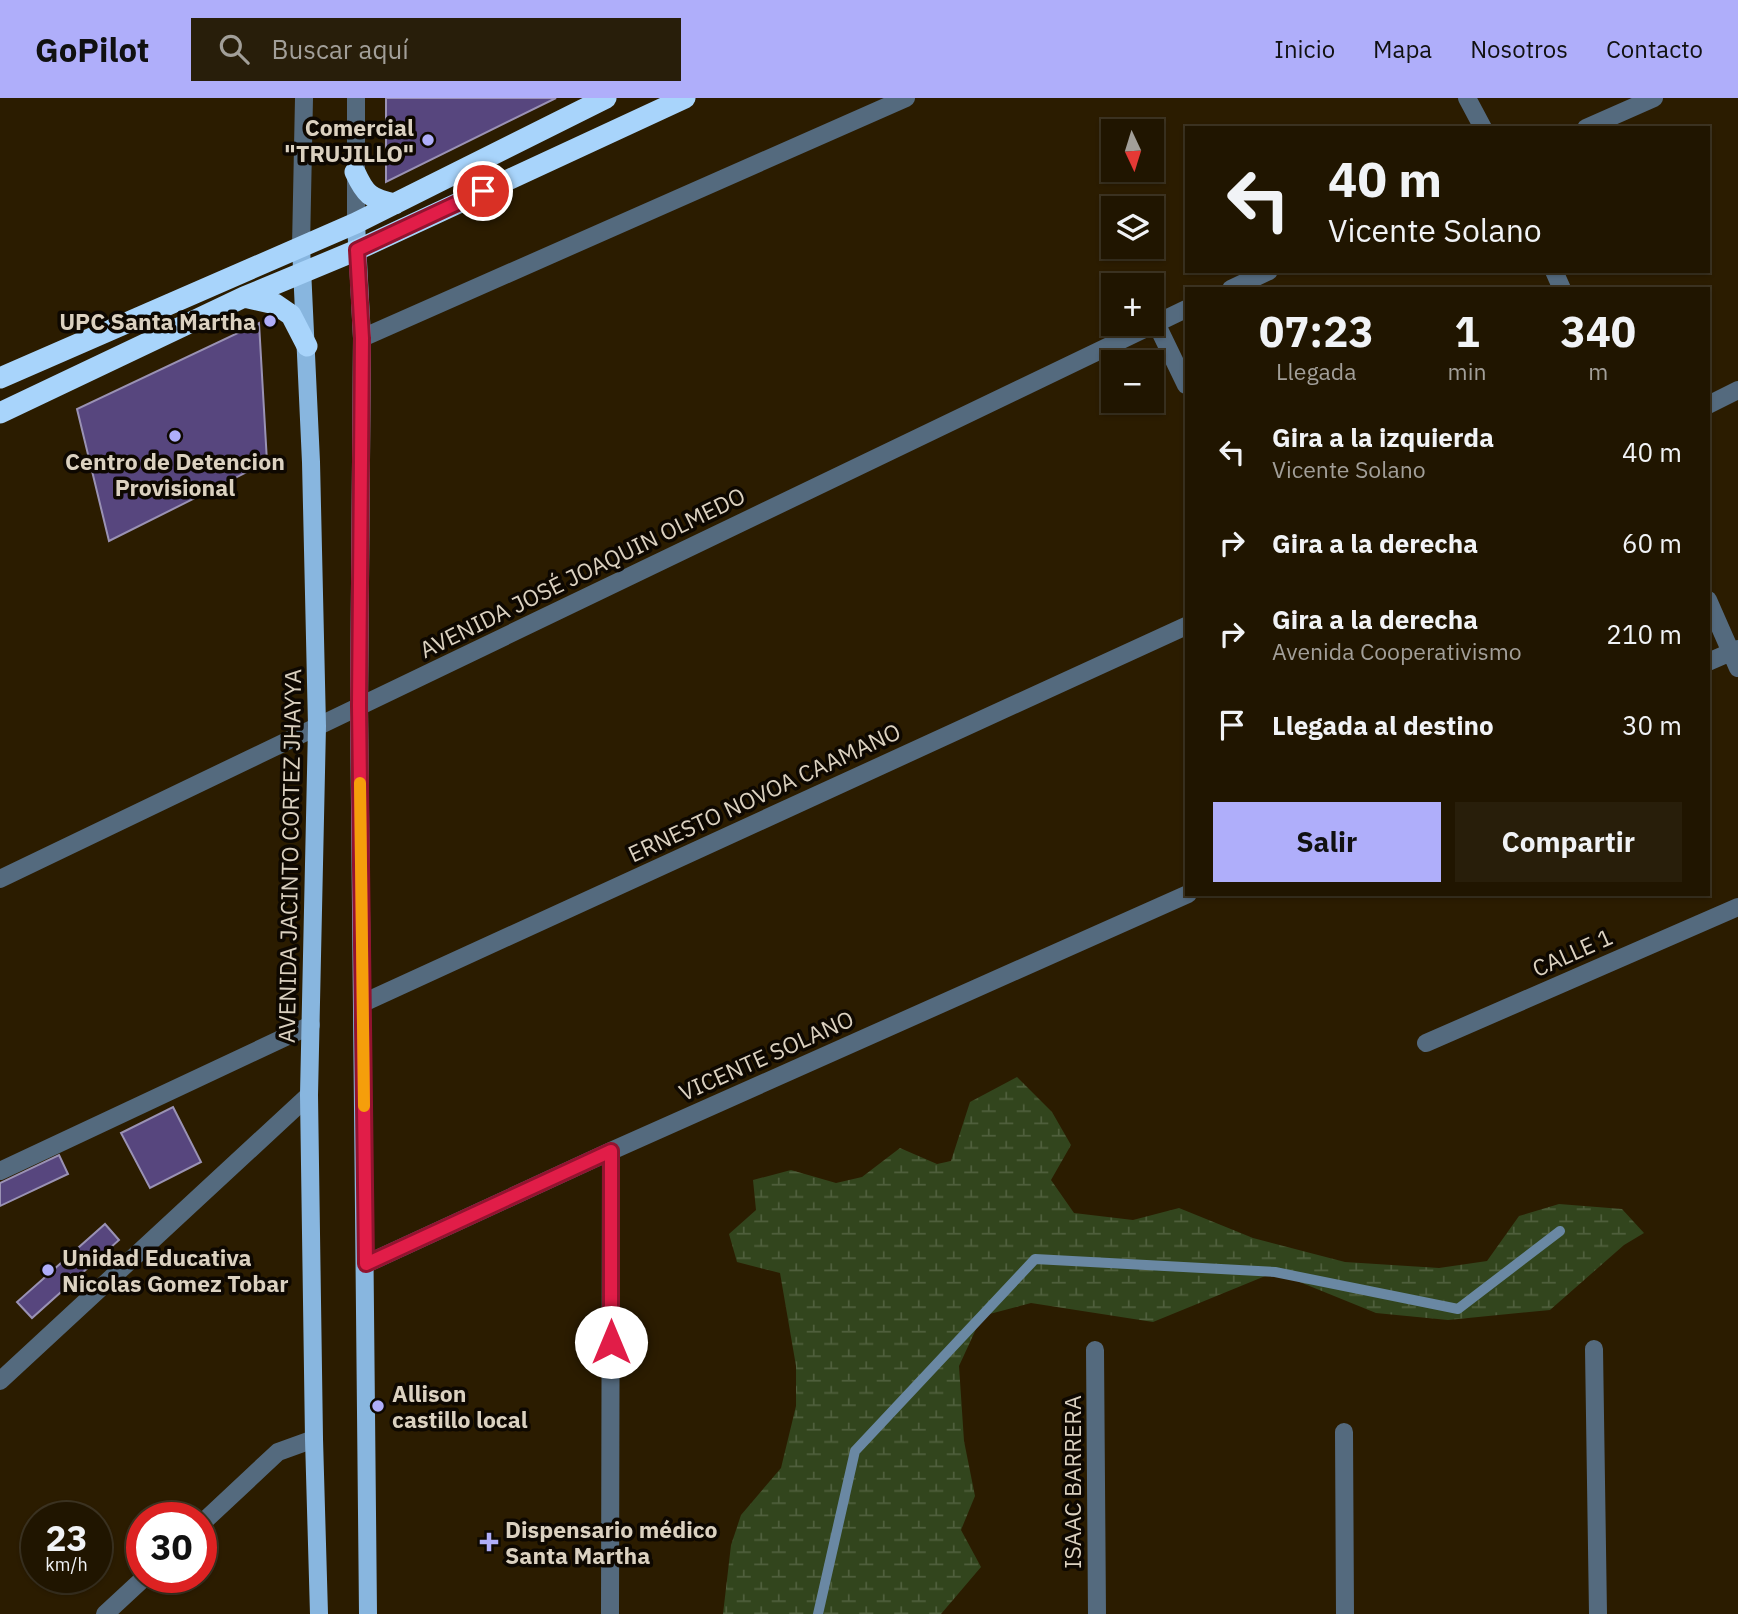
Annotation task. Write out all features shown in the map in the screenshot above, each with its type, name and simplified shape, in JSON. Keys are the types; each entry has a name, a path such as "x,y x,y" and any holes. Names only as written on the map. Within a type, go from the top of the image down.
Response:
{"highway":[{"path":"1,377 356,223 606,98"},
{"path":"0,413 244,297 357,250 685,98"},
{"path":"355,172 368,195 395,204"},
{"path":"244,297 275,304 291,315 307,346"}],"main road":[{"path":"356,223 362,338 359,706 368,1614"},
{"name":"AVENIDA JACINTO CORTEZ JHAYYA","path":"301,247 307,346 317,726 309,1095 319,1614"}],"street":[{"name":"AVENIDA JACINTO CORTEZ JHAYYA","path":"301,247 304,98"},
{"path":"356,98 356,223"},
{"path":"362,338 906,98"},
{"path":"1467,98 1482,126"},
{"path":"1591,126 1654,98"},
{"path":"1235,287 1265,273"},
{"name":"AVENIDA JOSÉ JOAQUIN OLMEDO","path":"1164,319 1185,309"},
{"name":"AVENIDA JOSÉ JOAQUIN OLMEDO","path":"0,879 1129,336"},
{"path":"1162,336 1185,383"},
{"path":"1710,404 1738,390"},
{"path":"1710,604 1736,656 1710,662"},
{"name":"ERNESTO NOVOA CAAMANO","path":"363,1003 1185,626"},
{"name":"VICENTE SOLANO","path":"366,1264 611,1151 1185,895"},
{"name":"CALLE 1","path":"1426,1043 1738,907"},
{"path":"0,1171 311,1025"},
{"path":"0,1381 309,1095"},
{"path":"610,1614 611,1151"},
{"path":"1594,1349 1598,1614"},
{"name":"ISAAC BARRERA","path":"1095,1350 1097,1614"},
{"path":"1344,1432 1345,1614"},
{"path":"217,1509 278,1452 314,1439"},
{"path":"105,1614 128,1593"}],"green space":[{"path":"1017,1077 1052,1112 1071,1145 1051,1180 1074,1213 1133,1220 1179,1208 1253,1238 1345,1262 1439,1268 1487,1261 1519,1216 1559,1204 1622,1209 1644,1233 1624,1245 1550,1310 1448,1320 1376,1313 1275,1272 1153,1322 1031,1303 982,1316 959,1366 964,1441 975,1496 961,1530 981,1567 941,1614 723,1614 731,1545 741,1515 781,1468 796,1406 796,1366 780,1273 737,1262 729,1234 756,1210 753,1180 791,1170 836,1183 862,1177 900,1148 937,1164 951,1161 970,1102"}],"building":[{"name":"Comercial \"TRUJILLO\"","path":"386,98 556,98 386,182"},
{"name":"Centro de Detencion Provisional","path":"259,323 267,462 109,541 77,409"},
{"path":"173,1107 201,1162 150,1188 121,1133"},
{"path":"59,1155 68,1174 0,1206 0,1183"},
{"path":"105,1224 119,1240 32,1318 17,1302"}],"waterway":[{"path":"818,1614 855,1451 1035,1259 1275,1272 1458,1309 1560,1231"}],"slow traffic":[{"path":"360,783 364,1106"}],"place":[{"name":"Comercial \"TRUJILLO\"","path":"428,140"},
{"name":"UPC Santa Martha","path":"270,321"},
{"name":"Centro de Detencion Provisional","path":"175,436"},
{"name":"Unidad Educativa Nicolas Gomez Tobar","path":"48,1270"},
{"name":"Allison castillo local","path":"378,1406"},
{"name":"Dispensario médico Santa Martha","path":"489,1542"}],"route":[{"path":"483,191 357,250 362,338 359,706 366,1264 611,1151 611,1342"}]}
